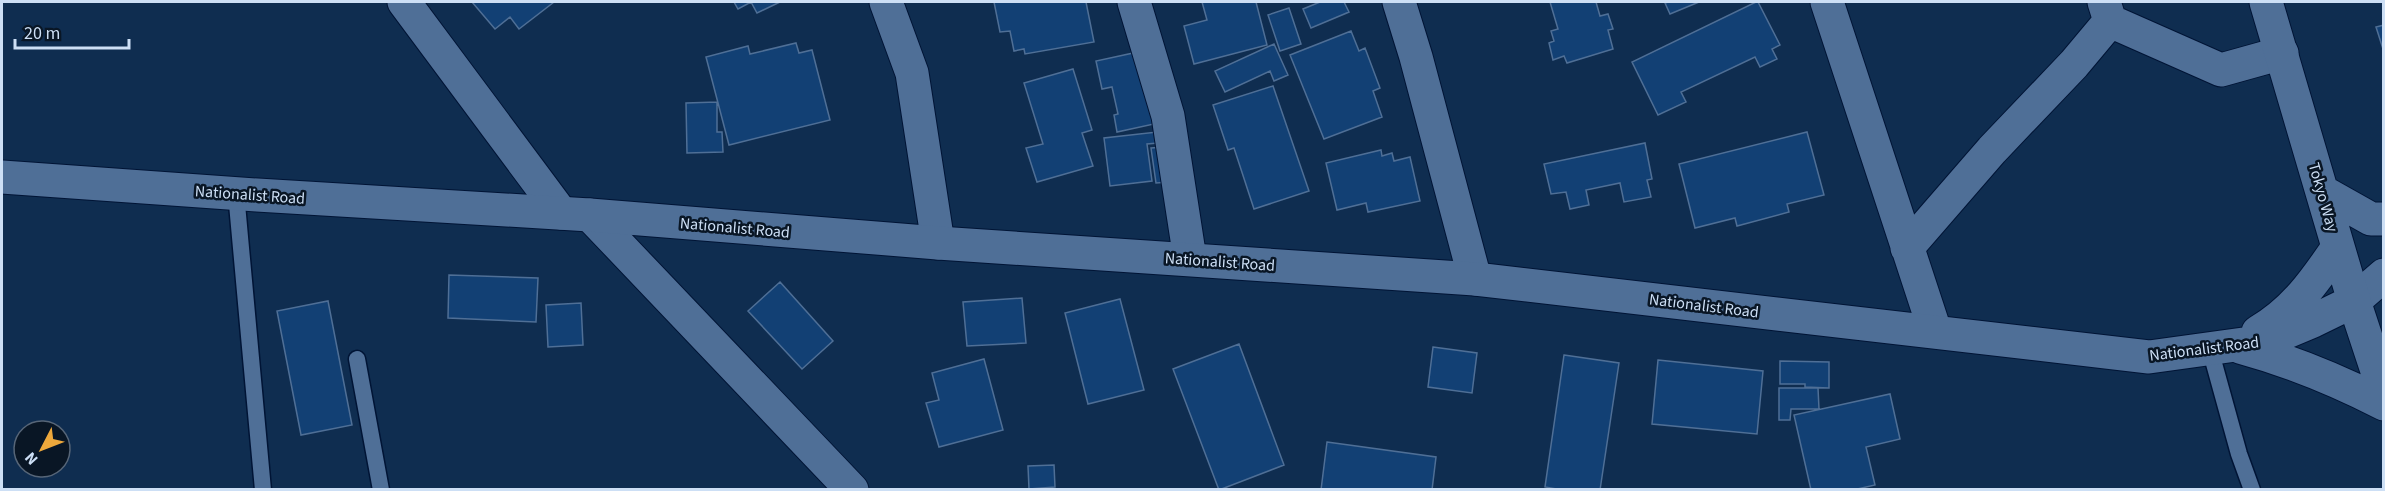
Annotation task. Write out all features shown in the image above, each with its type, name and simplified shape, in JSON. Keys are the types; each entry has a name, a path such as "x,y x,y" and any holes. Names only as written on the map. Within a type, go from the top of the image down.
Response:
{"street":[{"path":"404,2 576,214 852,489"},
{"path":"886,2 912,73 938,243"},
{"path":"1134,2 1168,116 1190,259"},
{"path":"1399,2 1416,57 1475,279"},
{"path":"1827,2 1935,332"},
{"name":"Tokyo Way","path":"2266,2 2354,301 2384,392"},
{"path":"1907,248 1992,150 2074,64 2107,11 2221,70 2282,53"},
{"name":"Nationalist Road","path":"2,177 576,214 938,243 1475,279 2149,357 2265,341 2354,301 2384,275"},
{"path":"2323,192 2371,219 2384,219"},
{"path":"2223,347 2275,322 2312,286 2338,247"},
{"path":"2223,347 2288,360 2339,381 2384,404"}],"lane":[{"path":"236,193 263,489"},
{"path":"2223,347 2239,454 2252,489"},
{"path":"357,359 381,489"}],"building":[{"path":"472,2 554,2 519,29 510,17 495,29"},
{"path":"734,2 751,2 738,9"},
{"path":"751,2 780,2 757,13"},
{"path":"994,2 1086,2 1094,42 1025,54 1024,49 1014,51 1010,31 1000,32"},
{"path":"1202,2 1256,2 1267,45 1194,64 1184,26 1207,20"},
{"path":"1320,2 1344,2 1349,12 1311,28 1303,9"},
{"path":"1550,2 1596,2 1600,16 1608,14 1613,29 1608,30 1613,49 1567,63 1564,56 1553,60 1549,43 1554,41 1551,31 1558,29"},
{"path":"1699,2 1670,14 1665,3"},
{"path":"1756,2 1780,45 1772,49 1777,59 1760,67 1755,57 1681,92 1686,102 1658,115 1632,62"},
{"path":"1289,8 1301,44 1280,51 1268,15"},
{"path":"2384,25 2384,52 2376,27"},
{"path":"1351,31 1359,51 1365,48 1380,88 1373,91 1382,117 1324,139 1290,55"},
{"path":"796,43 799,53 812,50 830,120 729,145 706,57 748,46 750,54"},
{"path":"1274,44 1288,75 1274,81 1270,71 1225,92 1215,71"},
{"path":"1138,52 1154,124 1117,132 1114,115 1118,114 1112,87 1102,89 1096,61"},
{"path":"1073,69 1092,130 1082,133 1093,166 1037,182 1026,148 1043,144 1024,83"},
{"path":"1273,86 1309,191 1254,209 1234,148 1228,150 1213,105"},
{"path":"717,102 717,132 722,132 723,152 687,153 686,103"},
{"path":"1157,132 1158,143 1147,144 1152,181 1110,186 1104,138"},
{"path":"1807,132 1824,195 1787,204 1789,212 1737,226 1735,218 1695,228 1679,164"},
{"path":"1645,143 1652,179 1647,180 1651,197 1624,202 1620,183 1586,190 1589,205 1570,209 1566,192 1551,194 1544,164"},
{"path":"1164,147 1169,182 1156,183 1151,148"},
{"path":"1381,150 1382,156 1392,153 1394,161 1410,157 1420,201 1368,212 1366,203 1337,210 1326,163"},
{"path":"449,275 538,278 536,322 448,318"},
{"path":"780,282 833,341 802,369 748,311"},
{"path":"1022,298 1026,343 967,346 963,302"},
{"path":"1120,299 1144,390 1088,404 1065,313"},
{"path":"328,301 352,425 301,435 277,311"},
{"path":"581,303 583,345 548,347 546,305"},
{"path":"1239,344 1284,465 1219,490 1173,369"},
{"path":"1433,347 1477,353 1472,393 1428,387"},
{"path":"1564,355 1619,363 1600,490 1562,490 1545,487"},
{"path":"984,359 1003,430 939,447 926,403 939,400 932,373"},
{"path":"1658,360 1763,371 1757,434 1652,424"},
{"path":"1780,361 1829,362 1829,388 1805,387 1805,384 1780,384"},
{"path":"1779,388 1818,388 1819,409 1791,409 1790,420 1779,420"},
{"path":"1890,394 1900,439 1866,447 1875,485 1853,490 1811,490 1794,415"},
{"path":"1327,442 1436,457 1432,490 1321,490"},
{"path":"1054,465 1055,487 1029,489 1028,466"}]}
